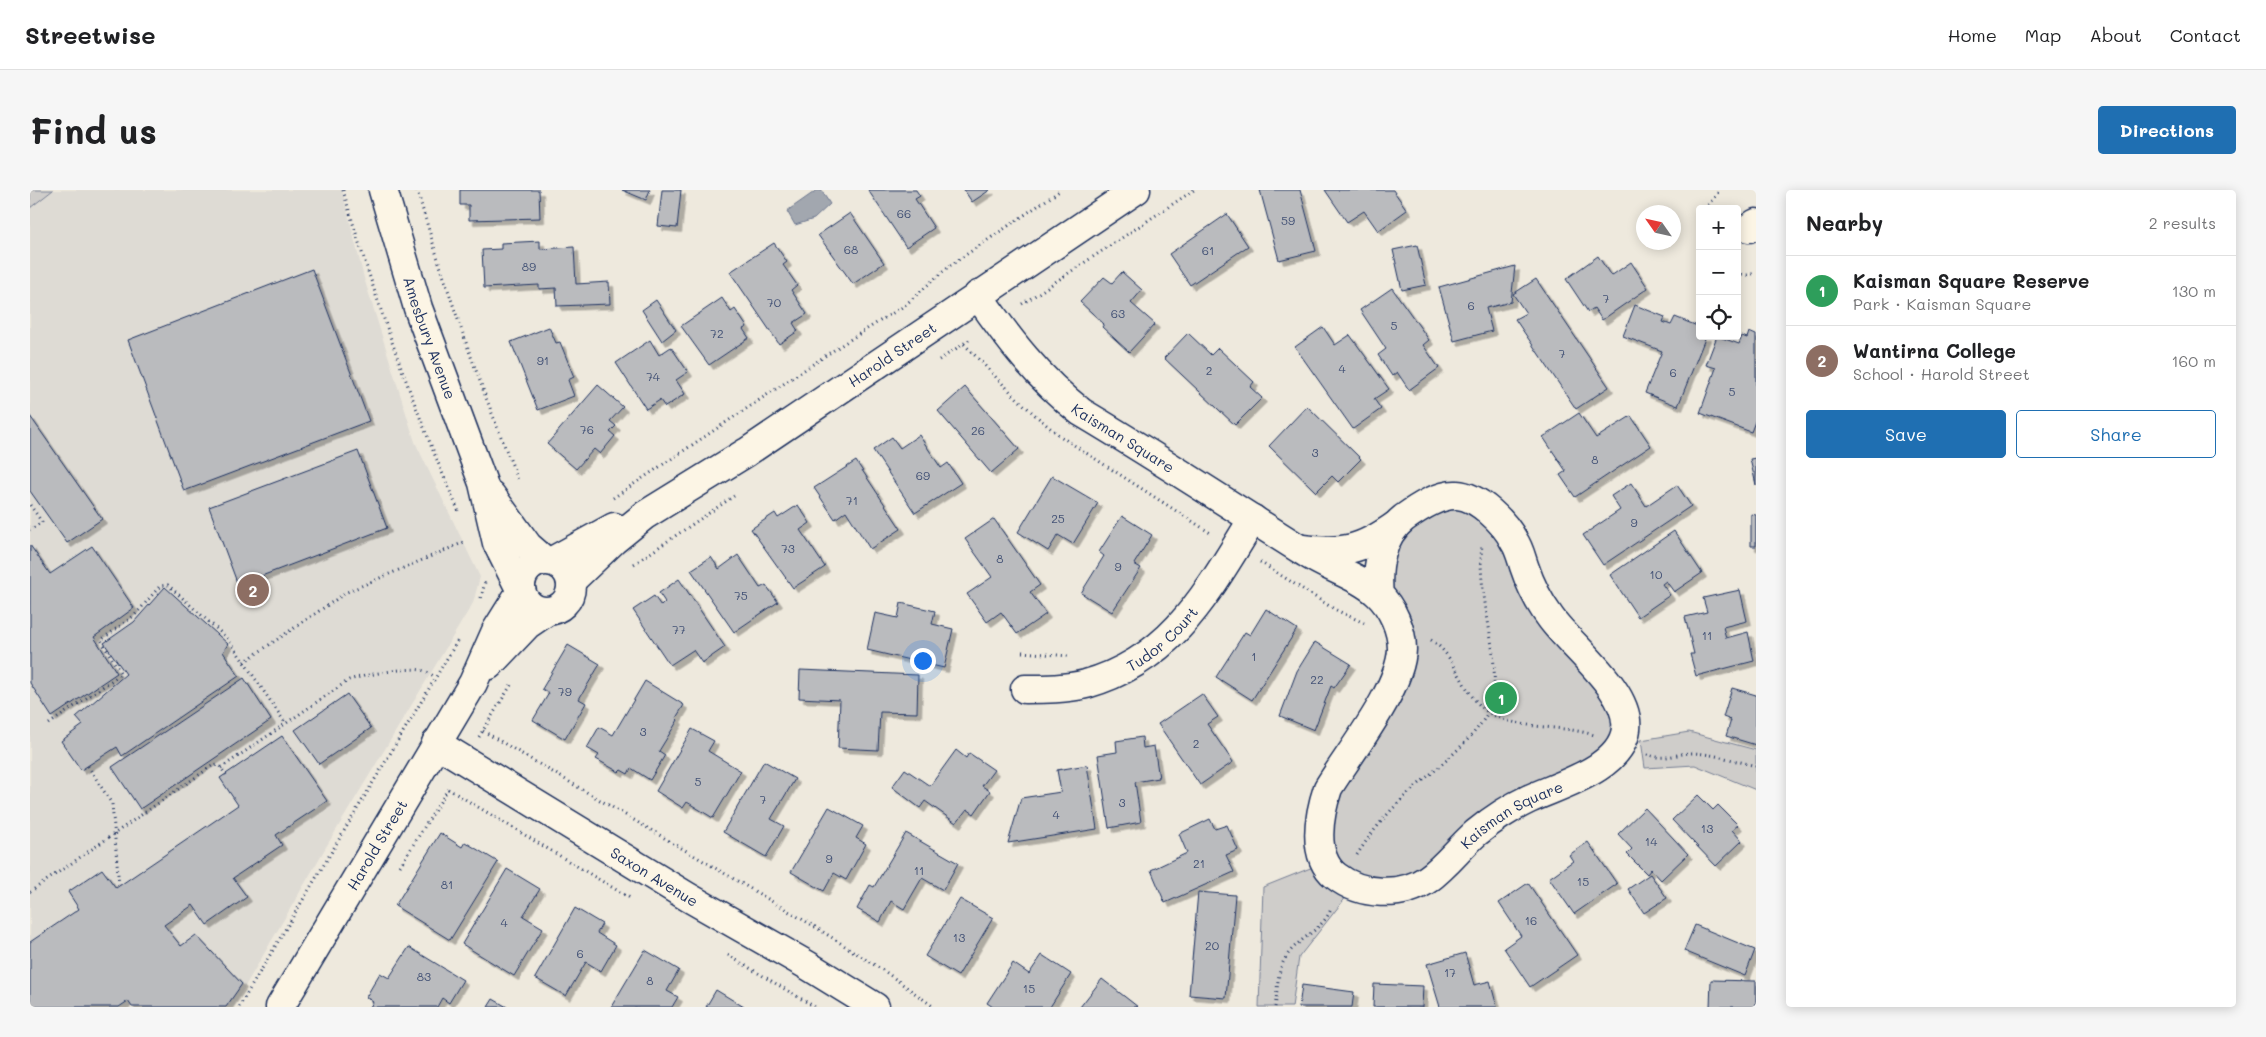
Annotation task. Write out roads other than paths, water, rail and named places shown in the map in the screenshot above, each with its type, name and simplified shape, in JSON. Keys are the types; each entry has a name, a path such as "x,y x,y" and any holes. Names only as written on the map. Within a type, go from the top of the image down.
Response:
{"street":[{"name":"Amesbury Avenue","path":"383,190 418,308 483,484 497,543 521,590"},
{"name":"Harold Street","path":"571,581 600,552 645,515 746,452 1136,190"},
{"name":"Kaisman Square","path":"978,296 1016,348 1058,394 1081,412 1298,548 1379,595 1394,617 1402,647 1400,665 1395,679 1328,788 1323,804 1319,851 1324,863 1343,882 1364,890 1380,892 1395,891 1426,881 1491,822 1527,800 1586,776 1600,765 1620,744 1626,731 1624,711 1615,692 1598,670 1564,637 1542,606 1534,592 1515,542 1500,521 1493,514 1468,498 1457,494 1431,501 1362,546 1334,551 1298,548"},
{"name":"Amesbury Avenue","path":"483,484 528,546 548,561"},
{"name":"Harold Street","path":"548,561 608,530 645,515"},
{"name":"Tudor Court","path":"1024,689 1063,688 1085,684 1117,672 1138,661 1164,643 1186,621 1206,594 1253,519"},
{"name":"Kaisman Square","path":"1379,595 1378,576 1380,558 1388,538 1396,525"},
{"path":"548,561 566,570 572,588 566,602 561,607 546,612 530,606 521,590 524,573 529,567 548,561"},
{"name":"Harold Street","path":"280,1007 473,683 496,631 521,590"},
{"name":"Harold Street","path":"473,683 527,625 546,612"},
{"name":"Saxon Avenue","path":"436,743 688,897 807,965 875,1007"}],"place":[{"name":"Wantirna College","path":"253,590"},
{"name":"Kaisman Square Reserve","path":"1501,698"}]}
